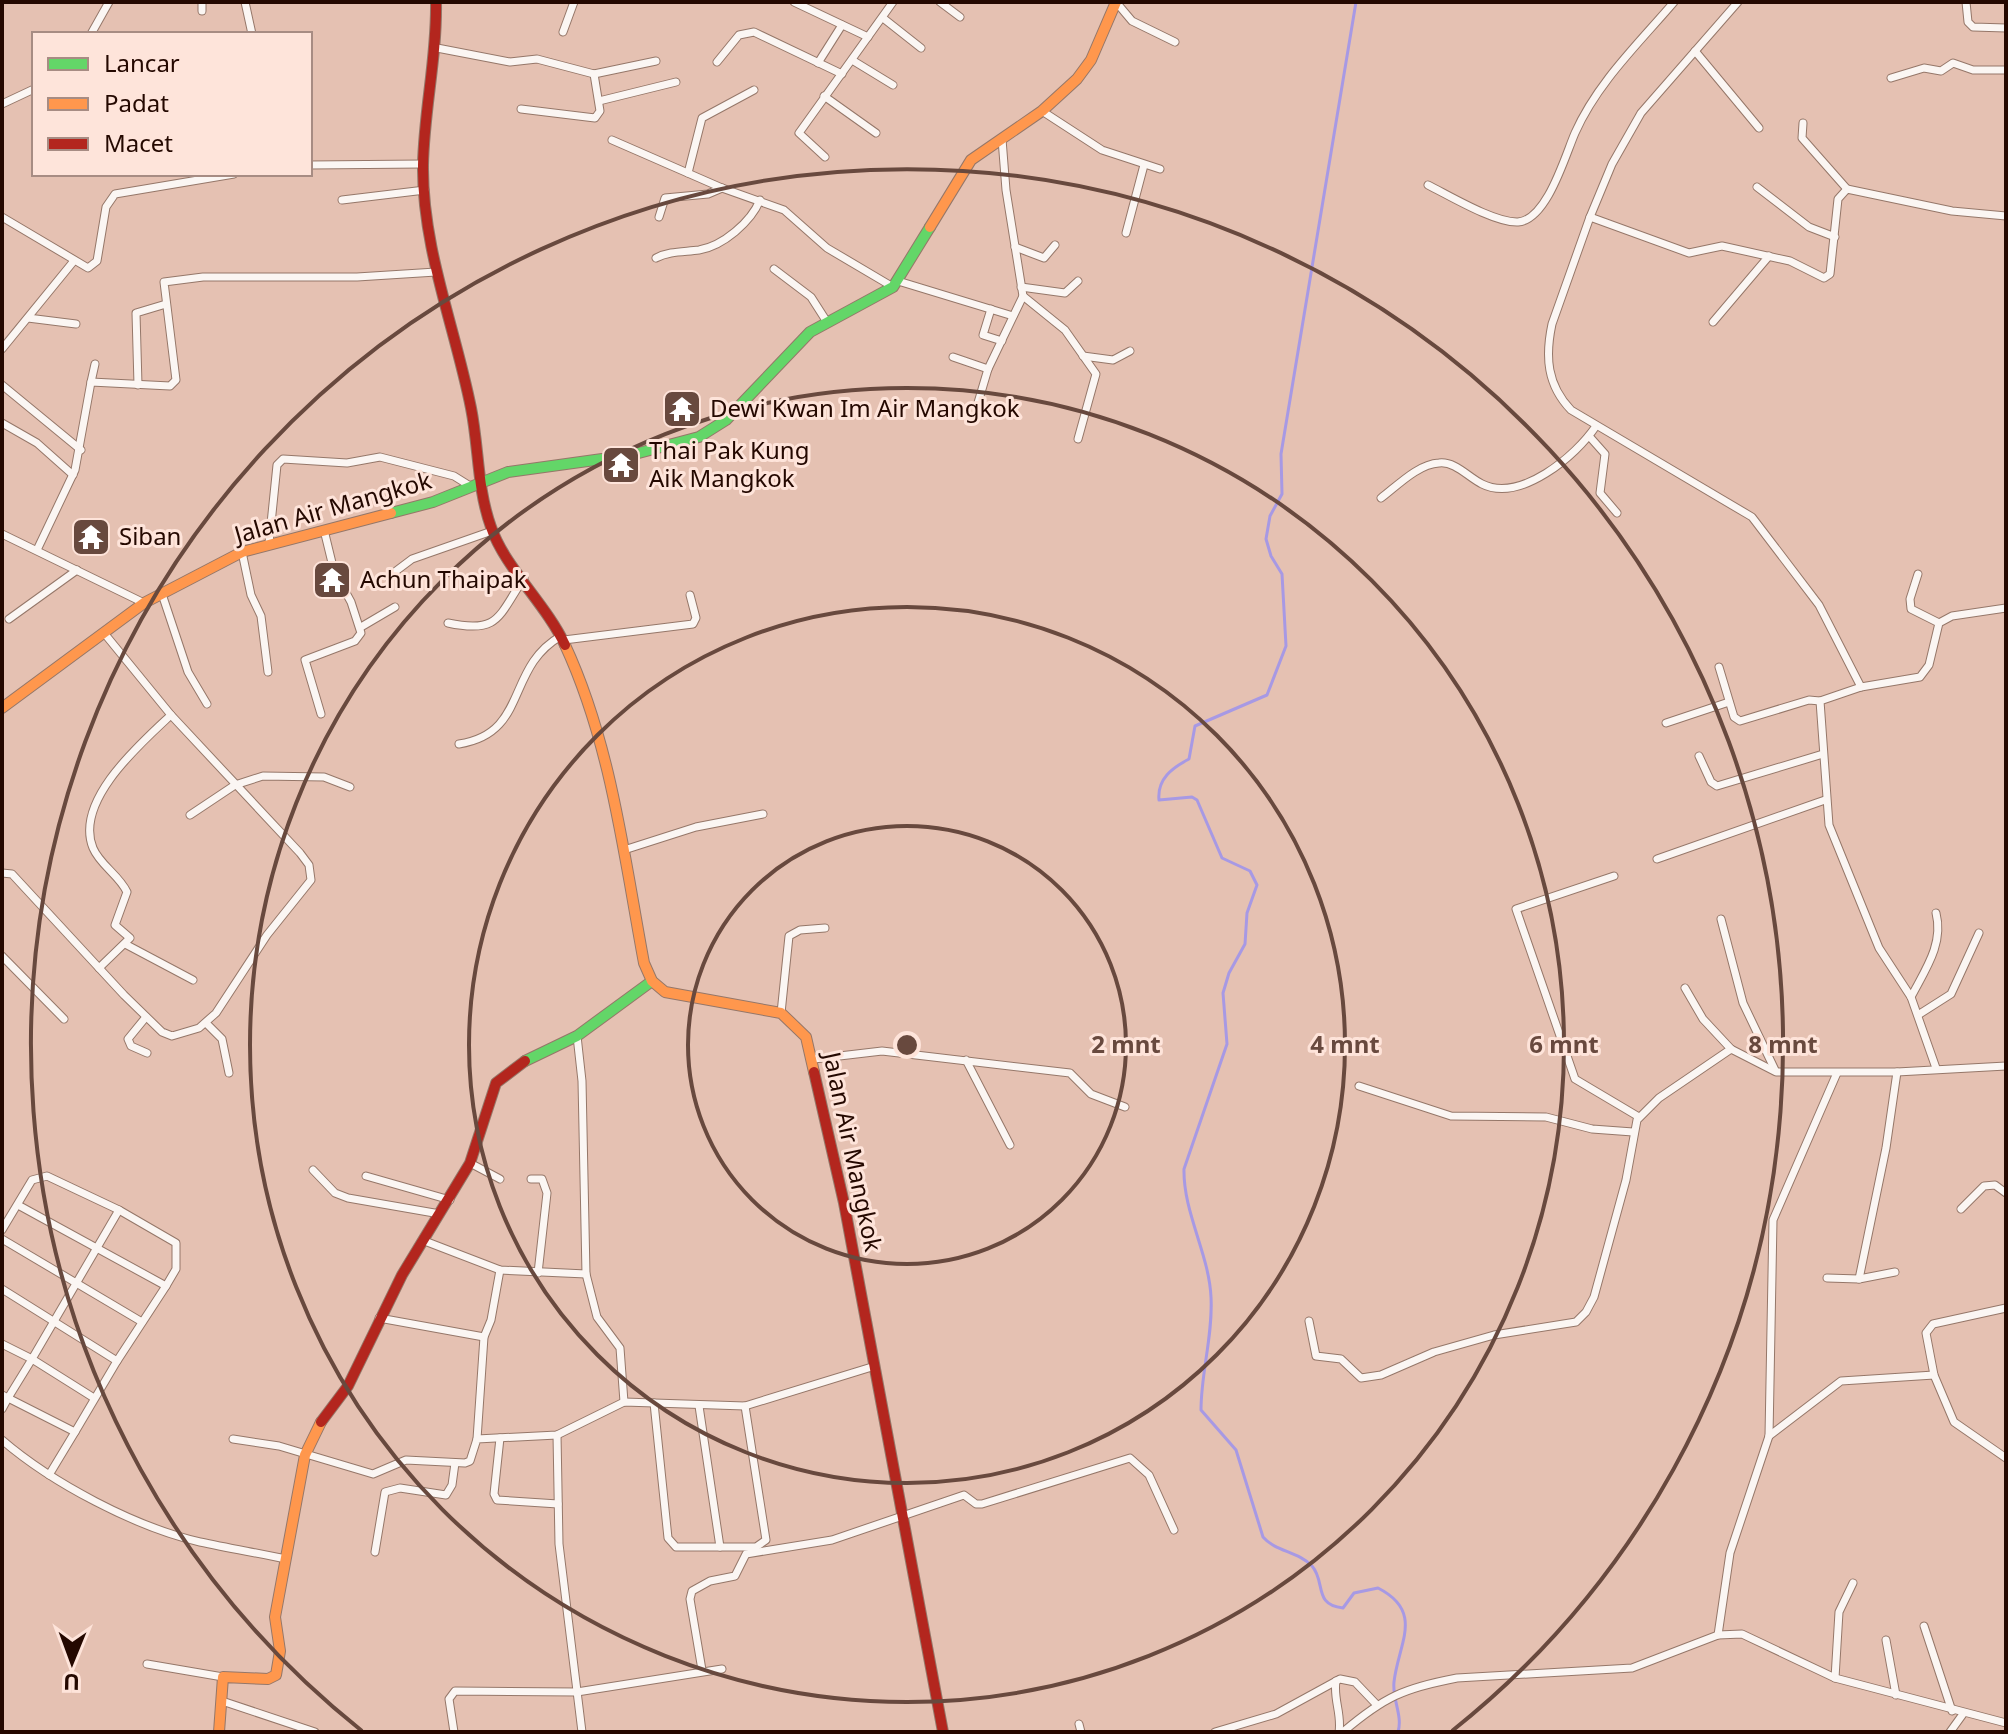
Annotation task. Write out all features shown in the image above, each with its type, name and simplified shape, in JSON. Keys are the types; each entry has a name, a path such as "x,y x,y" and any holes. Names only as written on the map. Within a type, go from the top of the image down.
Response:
{"street":[{"path":"92,32 109,2"},
{"path":"245,2 252,32"},
{"path":"436,2 437,48 423,164 425,190 436,272 465,373 474,485 492,531 563,638 588,700 624,850 641,951 652,981 678,997 781,1013 789,936 800,930 825,928"},
{"path":"563,32 574,2"},
{"path":"794,2 868,37"},
{"path":"825,157 798,135 893,2"},
{"path":"940,2 960,17"},
{"path":"896,284 971,160 1059,97 1091,60 1116,2 1132,21 1175,42"},
{"path":"1428,185 1503,220 1519,222 1532,217 1546,201 1579,123 1596,95 1674,2"},
{"path":"1738,2 1641,113 1612,164 1590,217 1547,350 1549,371 1563,401 1596,426 1729,500 1752,517 1819,605 1861,687"},
{"path":"1966,2 1968,22 1973,27 2006,28"},
{"path":"883,18 921,48"},
{"path":"818,63 842,25"},
{"path":"717,62 739,35 754,32 842,74"},
{"path":"437,48 510,62 537,59 594,74 656,61"},
{"path":"1695,51 1759,128"},
{"path":"852,60 893,85"},
{"path":"1891,78 1924,68 1941,71 1953,63 1973,70 2006,70"},
{"path":"521,109 595,118 600,111 594,74"},
{"path":"599,101 676,82"},
{"path":"2,104 32,90"},
{"path":"688,173 702,118 754,90"},
{"path":"824,96 876,133"},
{"path":"1042,111 1086,142 1160,169"},
{"path":"1803,123 1802,138 1847,189 1952,211 2006,216"},
{"path":"977,406 988,369 1022,291 1002,139"},
{"path":"612,140 722,188 784,210 827,248 896,284 1013,316"},
{"path":"312,165 423,164"},
{"path":"1126,233 1144,165"},
{"path":"2,217 46,241 83,268 94,267 106,207 115,194 222,176"},
{"path":"1757,187 1809,227 1835,237"},
{"path":"659,217 665,198 708,194 722,188"},
{"path":"1590,217 1689,253 1722,246 1790,261 1824,278 1830,274 1838,199 1847,189"},
{"path":"342,200 425,190"},
{"path":"656,258 718,243 744,224 760,200"},
{"path":"1015,247 1044,258 1055,245"},
{"path":"1713,322 1769,256"},
{"path":"2,349 6,340 73,262"},
{"path":"774,269 811,297 827,322"},
{"path":"91,382 170,386 176,380 175,349 163,288 169,280 436,272"},
{"path":"1022,291 1065,293 1078,281"},
{"name":"Jalan Air Mangkok","path":"2,708 144,603 242,552 433,502 508,472 631,455 699,437 726,420 798,343 827,322 896,284"},
{"path":"1022,291 1065,330 1097,381 1078,439"},
{"path":"138,385 136,313 166,304"},
{"path":"991,309 983,335 1002,341"},
{"path":"28,318 76,324"},
{"path":"1083,356 1113,360 1130,351"},
{"path":"953,357 988,369"},
{"path":"37,550 73,475 81,450 95,364"},
{"path":"2,385 81,450"},
{"path":"2,423 37,443 73,475"},
{"path":"1381,498 1417,472 1440,462 1448,462 1484,485 1517,486 1535,480 1589,436 1596,426"},
{"path":"1589,436 1605,454 1600,493 1617,513"},
{"path":"269,543 277,465 283,459 347,463 380,457 454,476 474,485"},
{"path":"324,530 334,571 361,627"},
{"path":"388,577 412,559 492,531"},
{"path":"2,534 144,603"},
{"path":"242,552 251,595 261,616 268,672"},
{"path":"9,619 77,570"},
{"path":"1918,574 1910,599 1911,609 1939,623"},
{"path":"448,623 478,629 490,626 524,578"},
{"path":"162,594 188,672 207,704"},
{"path":"459,744 481,740 499,727 529,669 544,649 563,638 693,624 696,618 690,595"},
{"path":"321,714 305,660 355,641 361,627 395,607"},
{"path":"1719,667 1729,702 1740,721 1861,687 1912,679 1925,673 1939,623 1952,616 2006,608"},
{"path":"2,873 12,874 146,1017 172,1036 206,1023 267,935 311,880 309,865 171,715 104,633"},
{"path":"1820,701 1829,825 1879,948 1911,997 1936,1068"},
{"path":"1666,723 1729,702"},
{"path":"99,968 127,945 130,938 115,925 114,920 127,892 94,850 90,838 92,810 103,789 171,715"},
{"path":"1699,756 1711,782 1717,786 1823,754"},
{"path":"190,815 235,785 263,776 324,777 350,787"},
{"path":"1657,859 1825,800"},
{"path":"624,850 696,827 763,814"},
{"path":"1614,876 1516,909 1575,1079 1639,1117"},
{"path":"1911,997 1933,953 1939,926 1936,913"},
{"path":"1721,919 1743,1003 1776,1072"},
{"path":"1918,1015 1951,994 1979,933"},
{"path":"127,945 193,980"},
{"path":"2,956 64,1019"},
{"path":"147,1664 223,1677 268,1679 276,1675 280,1651 275,1617 305,1455 320,1423 348,1386 379,1318 422,1240 442,1214 470,1163 492,1091 501,1077 577,1036 652,981"},
{"path":"1685,988 1703,1019 1731,1049 1776,1072 1897,1072 2006,1066"},
{"name":"Jalan Air Mangkok","path":"781,1013 806,1037 814,1059 904,1514 943,1732"},
{"path":"146,1017 128,1039 131,1046 147,1053"},
{"path":"206,1023 222,1039 229,1073"},
{"path":"577,1036 582,1081 586,1274 597,1317 620,1348 624,1402"},
{"path":"1309,1321 1316,1356 1341,1359 1361,1378 1381,1375 1434,1352 1494,1335 1576,1322 1594,1297 1626,1180 1633,1132 1639,1117 1659,1098 1731,1049"},
{"path":"814,1059 882,1051 1074,1074 1091,1094 1125,1107"},
{"path":"966,1060 1010,1145"},
{"path":"1859,1279 1897,1072"},
{"path":"1718,1635 1730,1553 1769,1436 1773,1220 1837,1073"},
{"path":"1359,1086 1451,1116 1546,1117 1592,1129 1633,1132"},
{"path":"470,1163 500,1179"},
{"path":"313,1170 335,1193 348,1198 442,1214"},
{"path":"2,1230 32,1180 47,1176 119,1210 176,1243 176,1269 49,1475"},
{"path":"366,1176 450,1200"},
{"path":"531,1179 542,1179 547,1193 538,1273"},
{"path":"1961,1209 1984,1186 1995,1185 2006,1193"},
{"path":"18,1205 166,1286"},
{"path":"2,1409 5,1396 32,1359 119,1210"},
{"path":"2,1239 79,1281 142,1322"},
{"path":"422,1240 500,1270 586,1274"},
{"path":"233,1439 373,1474 406,1460 470,1461 477,1439 484,1337 491,1320 500,1270"},
{"path":"1827,1278 1859,1279 1895,1272"},
{"path":"2,1289 117,1361"},
{"path":"2006,1308 1928,1327 1934,1375 1954,1422 2006,1458"},
{"path":"379,1318 484,1337"},
{"path":"2,1344 94,1398"},
{"path":"477,1439 557,1435 624,1402 745,1406 875,1366"},
{"path":"1769,1436 1841,1381 1934,1375"},
{"path":"5,1396 75,1432"},
{"path":"654,1403 670,1543 676,1547 756,1547 766,1540 745,1406"},
{"path":"699,1406 720,1547"},
{"path":"557,1435 563,1584 582,1732"},
{"path":"500,1438 494,1494 497,1500 558,1504"},
{"path":"2,1440 89,1500 185,1537 286,1559"},
{"path":"702,1670 690,1599 696,1586 735,1576 746,1554 832,1540 964,1495 976,1504 982,1504 1130,1458 1149,1475 1174,1530"},
{"path":"375,1552 385,1492 400,1488 446,1495 452,1485 455,1463"},
{"path":"1835,1678 1839,1612 1853,1583"},
{"path":"1924,1626 1952,1711"},
{"path":"1341,1732 1376,1704 1400,1692 1457,1678 1632,1668 1718,1635 1753,1637 1835,1678 2006,1723"},
{"path":"1886,1640 1896,1695"},
{"path":"454,1732 449,1699 455,1691 577,1692 722,1669"},
{"path":"219,1732 223,1677"},
{"path":"1215,1732 1276,1714 1345,1678 1355,1682 1376,1704"},
{"path":"1336,1681 1341,1732"},
{"path":"222,1701 315,1732"},
{"path":"1950,1732 1963,1714"}],"waterway":[{"path":"1356,2 1281,454 1282,494 1270,516 1266,539 1271,556 1282,574 1286,646 1267,695 1195,726 1189,759 1163,780 1159,800 1192,797 1197,800 1222,858 1250,871 1257,885 1247,913 1245,944 1229,973 1223,993 1227,1044 1184,1169 1188,1201 1206,1265 1211,1297 1201,1410 1236,1450 1263,1537 1312,1566 1327,1602 1343,1608 1354,1593 1378,1588 1401,1607 1405,1630 1394,1682 1398,1732"}],"traffic: fast":[{"path":"391,513 433,502 508,472 631,455 699,437 726,420 810,332 893,287 930,227"},
{"path":"525,1061 577,1036 652,981"}],"traffic: slow":[{"path":"930,227 971,160 1042,111 1077,79 1091,60 1116,2"},
{"path":"2,708 144,603 242,552 391,513"},
{"path":"565,645 581,683 605,761 644,963 652,981 665,992 781,1013 806,1037 814,1072"},
{"path":"219,1732 223,1677 268,1679 276,1675 280,1651 275,1617 305,1455 321,1422"}],"traffic: jam":[{"path":"436,2 423,165 424,196 434,257 471,408 483,498 491,527 506,557 565,645"},
{"path":"321,1422 348,1386 402,1275 470,1163 496,1083 525,1061"},
{"path":"814,1072 844,1203 943,1732"}],"place":[{"name":"Dewi Kwan Im Air Mangkok","path":"682,409"},
{"name":"Thai Pak Kung Aik Mangkok","path":"621,465"},
{"name":"Siban","path":"91,537"},
{"name":"Achun Thaipak","path":"332,580"}]}
